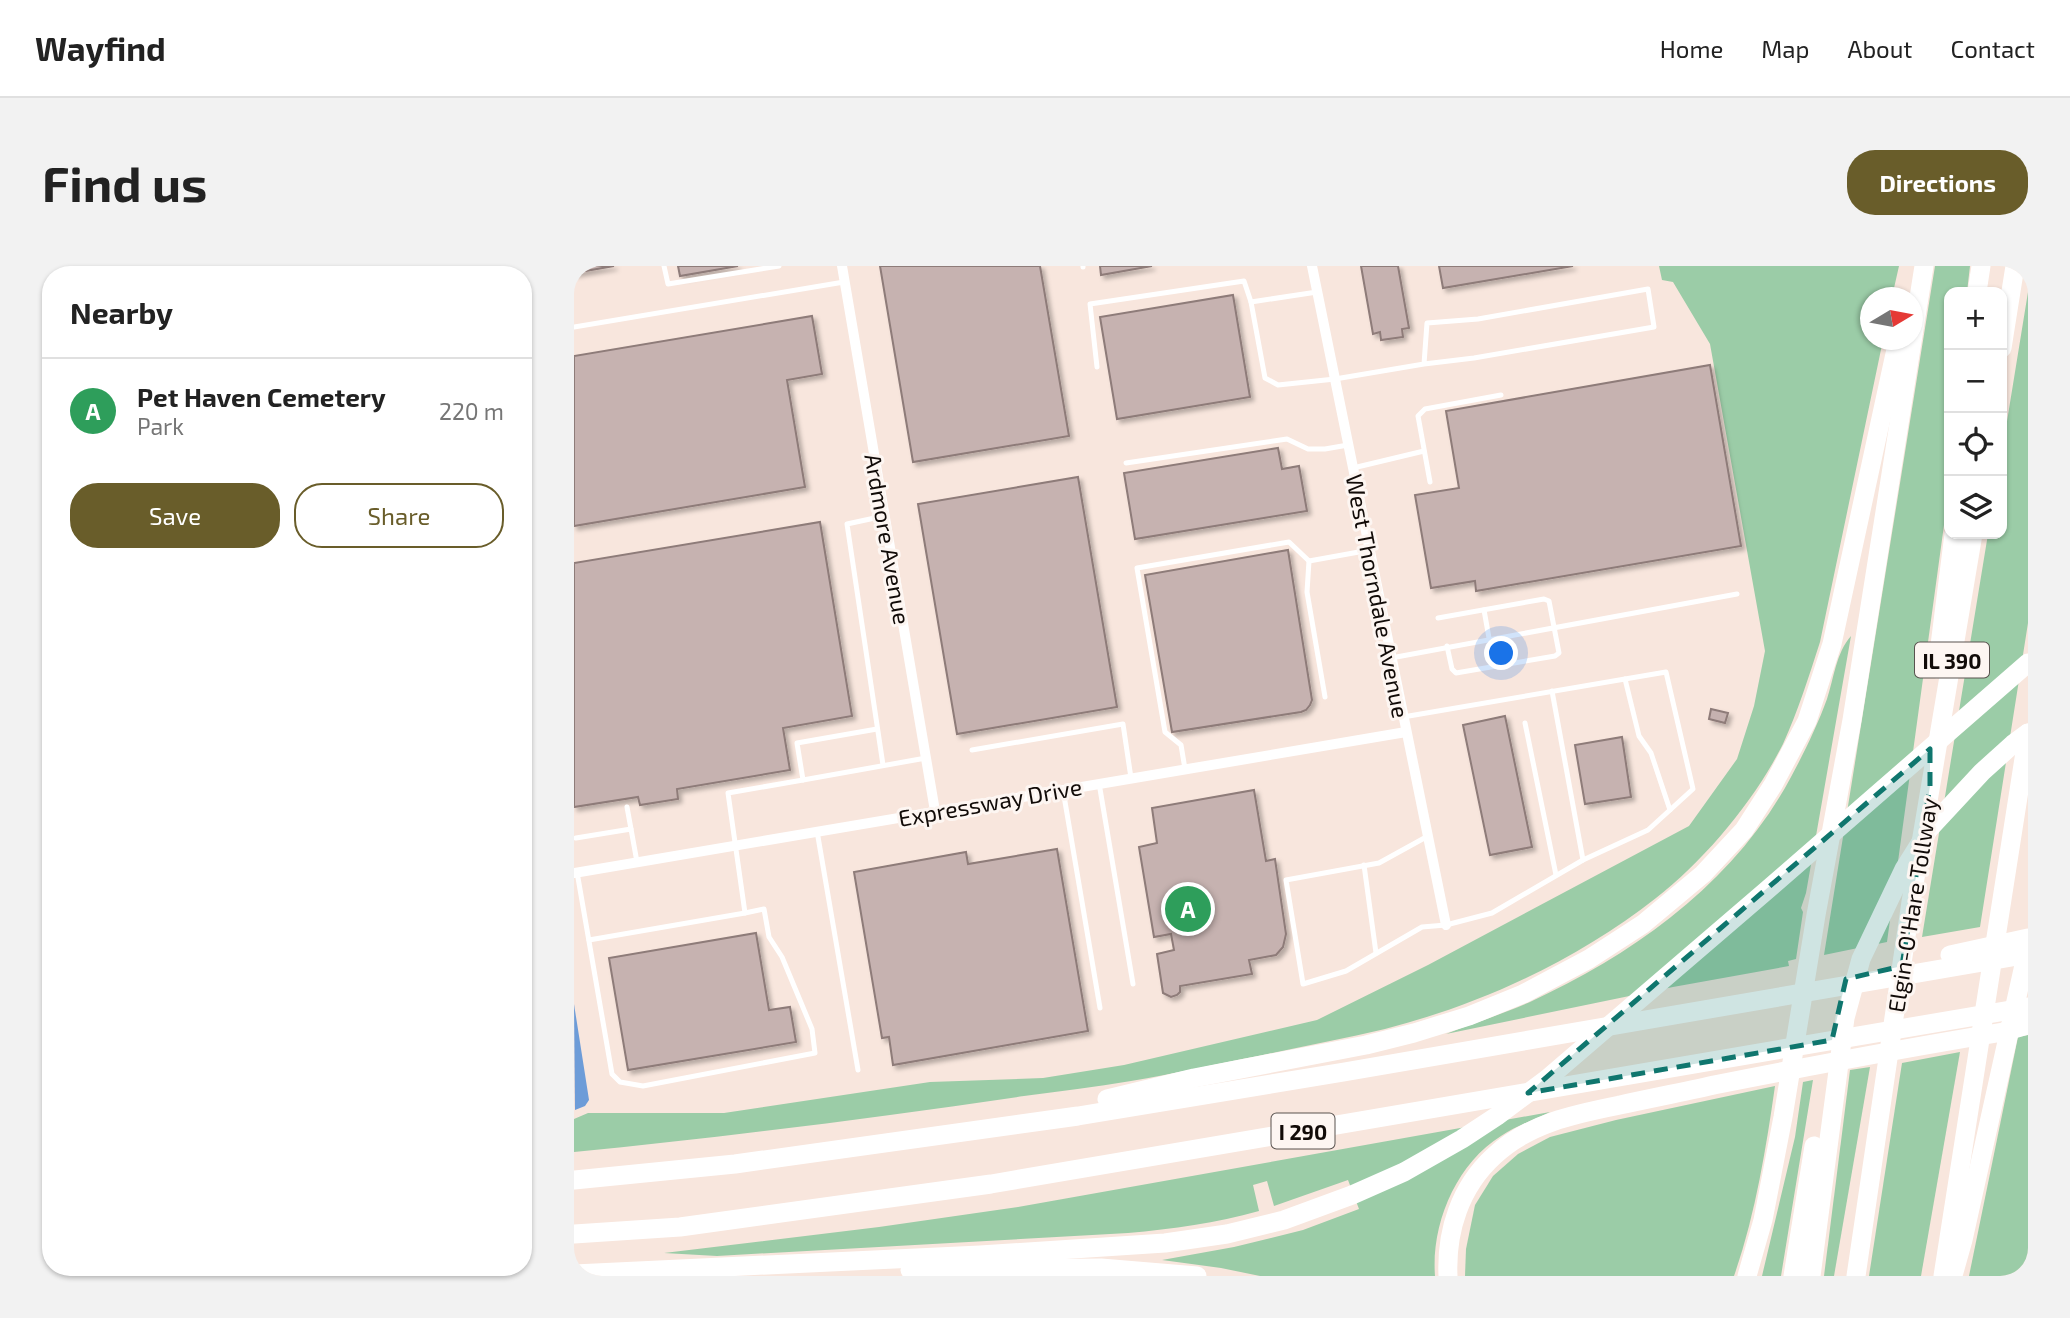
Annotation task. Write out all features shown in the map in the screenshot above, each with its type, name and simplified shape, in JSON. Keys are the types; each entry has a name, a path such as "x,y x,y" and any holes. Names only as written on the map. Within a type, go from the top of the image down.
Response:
{"highway":[{"path":"1909,287 1913,266"},
{"path":"1747,1276 1763,1220 1783,1117 1852,720 1924,266"},
{"path":"1978,287 1981,266"},
{"path":"2007,316 2015,266"},
{"path":"970,1131 1194,1078 1366,1045 1469,1016 1523,994 1589,958 1643,924 1693,883 1744,830 1773,785 1807,721 1832,644 1896,350"},
{"path":"1930,786 1930,725 1953,539"},
{"name":"Elgin-O'Hare Tollway","path":"1856,1276 1911,902 1972,539"},
{"path":"574,1274 980,1255 1165,1243 1227,1234 1284,1220 1352,1195 1404,1172 1462,1139 1547,1079 2028,663"},
{"path":"1943,1276 2028,733"},
{"path":"1793,1276 1845,1018 1861,959 1904,869 1929,829 1982,772 2028,733"},
{"path":"2011,836 2028,793"},
{"path":"1729,1005 2028,938"},
{"path":"1952,1276 1963,1240 2028,947"},
{"name":"I 290","path":"574,1180 735,1164 1078,1116 2028,954"},
{"name":"I 290","path":"574,1234 680,1227 991,1184 2028,1007"},
{"path":"1448,1276 1447,1253 1453,1224 1462,1197 1476,1174 1494,1155 1513,1141 1565,1116 1789,1069 2003,1032 2028,1025"},
{"path":"1811,1276 1820,1149"},
{"path":"780,1264 831,1272 1101,1268 1197,1276"}],"street":[{"name":"Ardmore Avenue","path":"842,266 935,811"},
{"name":"West Thorndale Avenue","path":"1312,266 1446,925"},
{"name":"Expressway Drive","path":"575,873 1406,732"}],"lane":[{"path":"664,266 668,284 779,266"},
{"path":"1097,367 1090,304 1244,281 1251,302 1265,378 1278,385 1474,358 1654,327 1648,289 1478,318 1427,323 1424,364"},
{"path":"574,327 844,282"},
{"path":"1251,302 1317,292"},
{"path":"1430,482 1418,416 1425,408 1502,395"},
{"path":"1126,463 1287,439 1308,449 1325,449 1348,444"},
{"path":"1353,468 1424,451"},
{"path":"883,765 847,524 884,516"},
{"path":"1185,769 1181,745 1165,732 1138,568 1289,542 1309,561"},
{"path":"1309,561 1370,550"},
{"path":"1309,561 1307,592 1325,697"},
{"path":"1391,658 1737,594"},
{"path":"1438,618 1544,599 1549,601 1559,653 1555,656 1457,673 1452,669 1447,646"},
{"path":"1484,610 1489,638"},
{"path":"1403,717 1666,672 1693,789 1648,830 1583,860 1492,913 1446,925 1422,927 1346,971 1303,984 1286,880 1380,863 1428,836"},
{"path":"1625,679 1639,736 1651,753 1670,810"},
{"path":"1552,691 1583,860"},
{"path":"1525,723 1556,876"},
{"path":"972,750 1123,724 1131,778"},
{"path":"803,780 797,743 877,729"},
{"path":"745,913 727,793 926,758"},
{"path":"1099,783 1133,984"},
{"path":"1063,790 1100,1008"},
{"path":"628,807 637,862"},
{"path":"576,838 631,829"},
{"path":"817,831 858,1070"},
{"path":"1364,865 1376,953"},
{"path":"575,873 612,1074 620,1083 643,1087 815,1052 812,1029 782,957 769,937 764,909 589,940"}],"highlighted area":[{"path":"1930,749 1930,786 1902,966 1846,979 1832,1040 1528,1093"}],"green space":[{"path":"1659,266 1899,266 1894,287 1860,287 1860,350 1881,350 1820,642 1794,719 1772,765 1727,828 1693,866 1656,898 1594,941 1527,977 1457,1007 1385,1029 1118,1083 799,1127 574,1152 574,1119 588,1113 724,1113 930,1082 1043,1078 1124,1065 1317,1020 1428,965 1689,826 1737,759 1754,706 1765,651 1710,344 1673,282 1662,280"},
{"path":"1935,266 1970,266 1968,287 1944,287 1944,525 1887,942 1824,955 1923,350"},
{"path":"2028,292 2028,623 1980,927 1922,937 1987,539 2007,539 2007,421"},
{"path":"1851,636 1806,893 1801,908 1803,912 1796,959 1788,961 1789,966 1446,1034 1530,1002 1608,961 1644,937 1712,881 1742,850 1791,777 1819,718 1839,658"},
{"path":"2028,1035 2028,1261 2019,1276 1969,1276 2018,1037"},
{"path":"1960,1052 1921,1276 1869,1276 1902,1063"},
{"path":"1870,1067 1834,1276 1824,1276 1850,1070"},
{"path":"1813,1080 1781,1276 1762,1276 1795,1137 1803,1082"},
{"path":"1775,1086 1754,1206 1734,1276 1465,1276 1466,1249 1475,1205 1493,1176 1518,1154 1550,1137"},
{"path":"1550,1112 1501,1136 1471,1162 1459,1179 1442,1216 1437,1236 1435,1276 1260,1276 1162,1260 1234,1247 1303,1230 1359,1209 1348,1180 1274,1206 1267,1181 1253,1185 1259,1211 1211,1222 1128,1233 717,1256 664,1253 1018,1207"}],"water":[{"path":"574,1004 589,1100 585,1106 575,1110"}],"building":[{"path":"574,266 614,266 574,273"},
{"path":"678,266 738,266 680,276"},
{"path":"880,266 1040,266 1069,436 913,462"},
{"path":"1100,266 1152,266 1101,275"},
{"path":"1361,266 1398,266 1409,328 1402,329 1403,337 1381,340 1380,332 1373,334"},
{"path":"1439,266 1573,266 1443,288"},
{"path":"1233,295 1250,397 1117,419 1100,317"},
{"path":"812,316 822,374 787,380 805,487 574,526 574,356"},
{"path":"1710,365 1741,546 1476,591 1475,581 1431,588 1415,495 1459,488 1446,411"},
{"path":"1278,448 1282,469 1299,466 1307,511 1135,539 1124,473"},
{"path":"1078,477 1117,707 957,734 918,504"},
{"path":"820,522 852,716 783,728 790,770 677,789 678,799 640,805 638,797 574,807 574,563"},
{"path":"1288,550 1312,700 1310,705 1301,712 1172,732 1145,575"},
{"path":"1711,709 1728,713 1725,723 1709,719"},
{"path":"1505,716 1532,847 1490,855 1463,725"},
{"path":"1622,737 1631,797 1585,804 1575,745"},
{"path":"1254,790 1266,861 1275,859 1286,934 1283,947 1276,955 1249,960 1252,974 1180,986 1180,992 1171,997 1163,993 1157,954 1174,950 1171,934 1154,937 1139,847 1157,843 1152,808"},
{"path":"1057,849 1088,1031 893,1065 889,1037 882,1038 854,872 966,852 968,864"},
{"path":"756,933 769,1010 790,1007 796,1042 628,1070 609,958"}],"place":[{"name":"Pet Haven Cemetery","path":"1188,909"}]}
